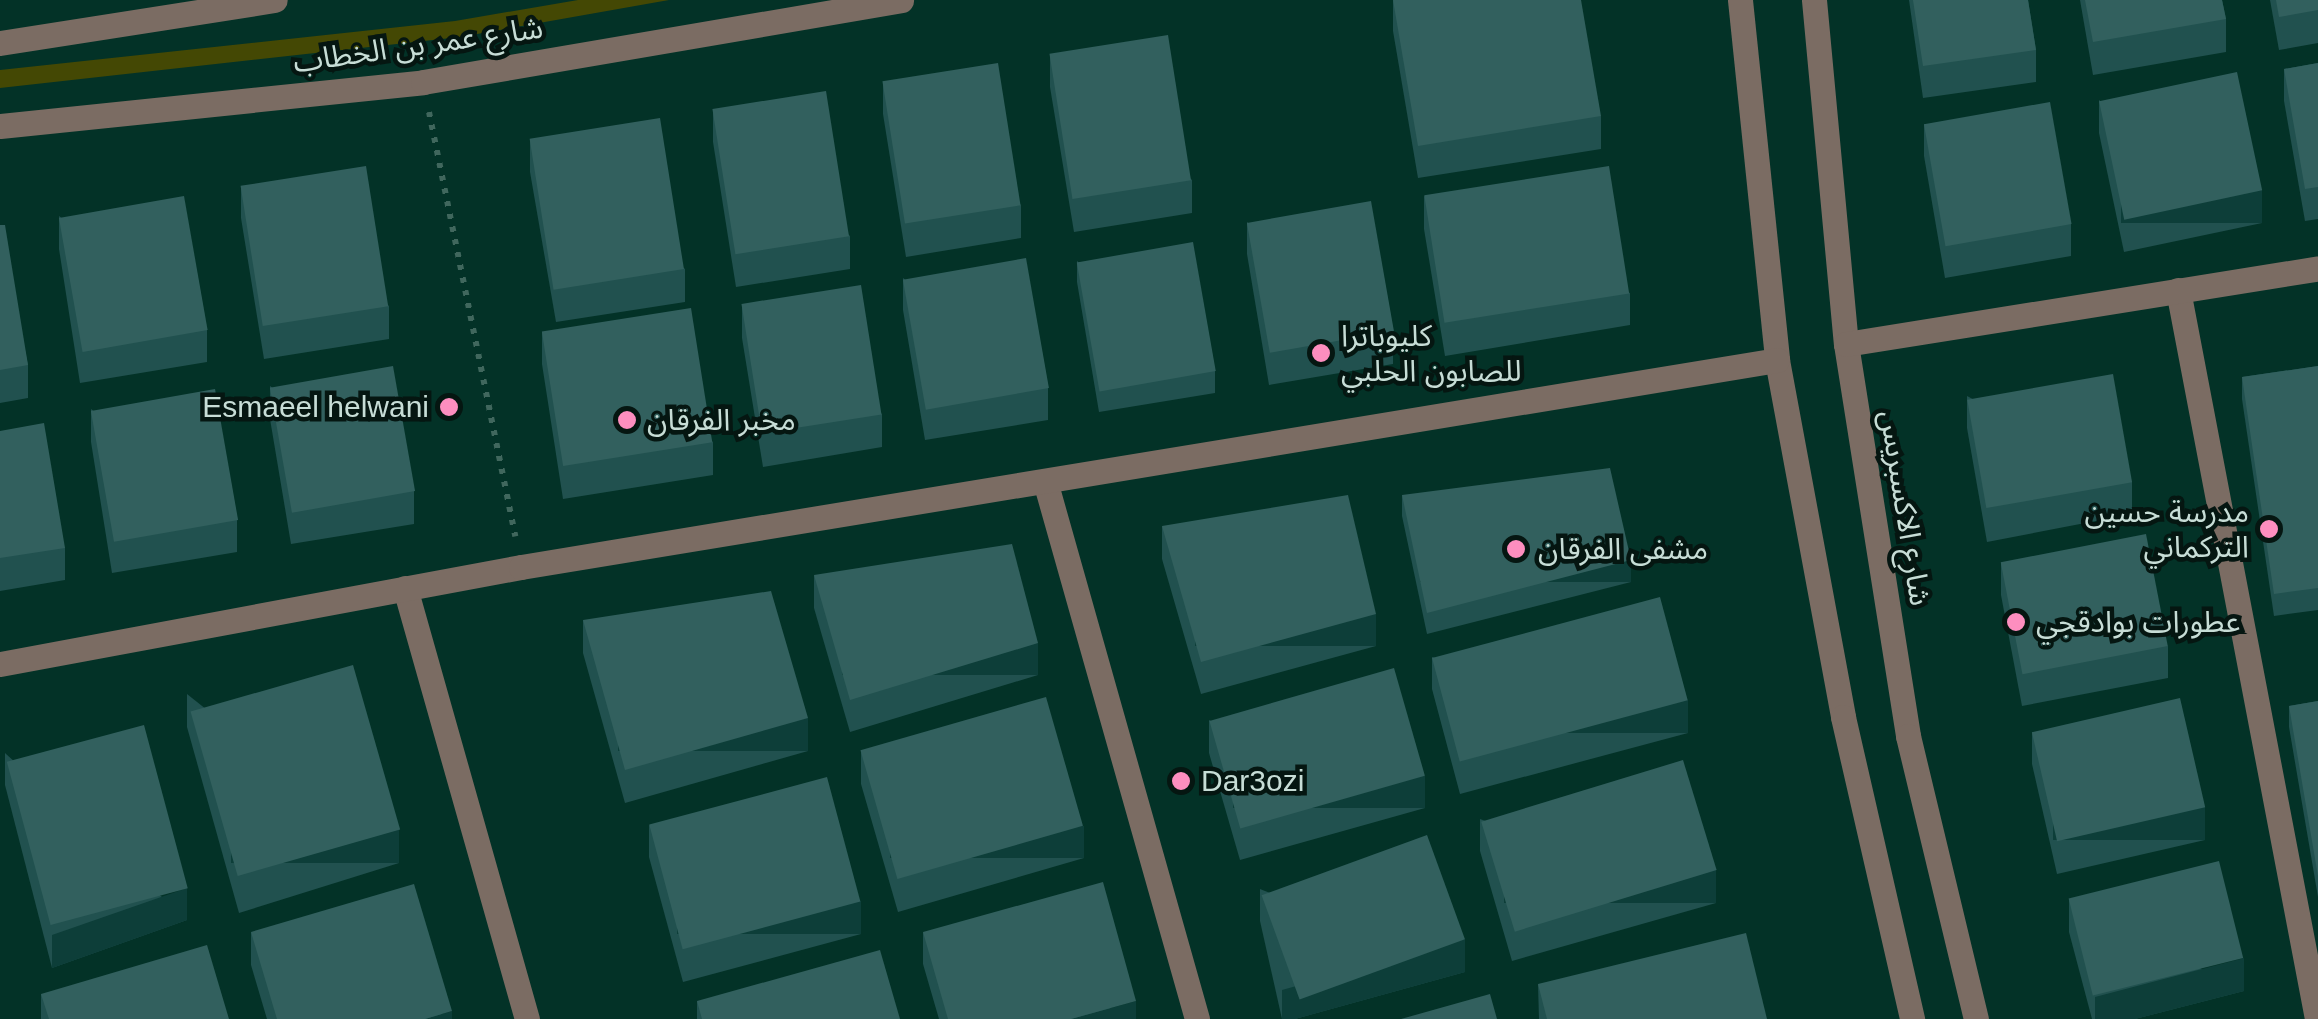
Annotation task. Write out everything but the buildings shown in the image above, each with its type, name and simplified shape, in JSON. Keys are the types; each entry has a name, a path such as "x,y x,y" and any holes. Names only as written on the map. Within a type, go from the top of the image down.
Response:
{"street":[{"path":"0,43 275,0"},
{"name":"شارع عمر بن الخطاب","path":"0,126 423,82 901,0"},
{"path":"1740,0 1778,360 1843,716 1912,1019"},
{"name":"شارع الاكسبريس","path":"1814,0 1846,344 1908,736 1976,1019"},
{"path":"1846,344 2318,268"},
{"path":"2178,290 2316,1019"},
{"path":"0,664 521,567 1778,360"},
{"path":"1045,481 1197,1019"},
{"path":"405,588 527,1019"}],"path":[{"path":"423,82 521,567"}],"shaded area":[{"path":"578,0 669,0 460,37 0,88 0,70 455,21"}],"place":[{"name":"كليوباترا للصابون الحلبي","path":"1321,353"},
{"name":"Esmaeel helwani","path":"449,407"},
{"name":"مخبر الفرقان","path":"627,420"},
{"name":"مدرسة حسين التركماني","path":"2269,529"},
{"name":"مشفى الفرقان","path":"1516,549"},
{"name":"عطورات بوادقجي","path":"2016,622"},
{"name":"Dar3ozi","path":"1181,781"}]}
